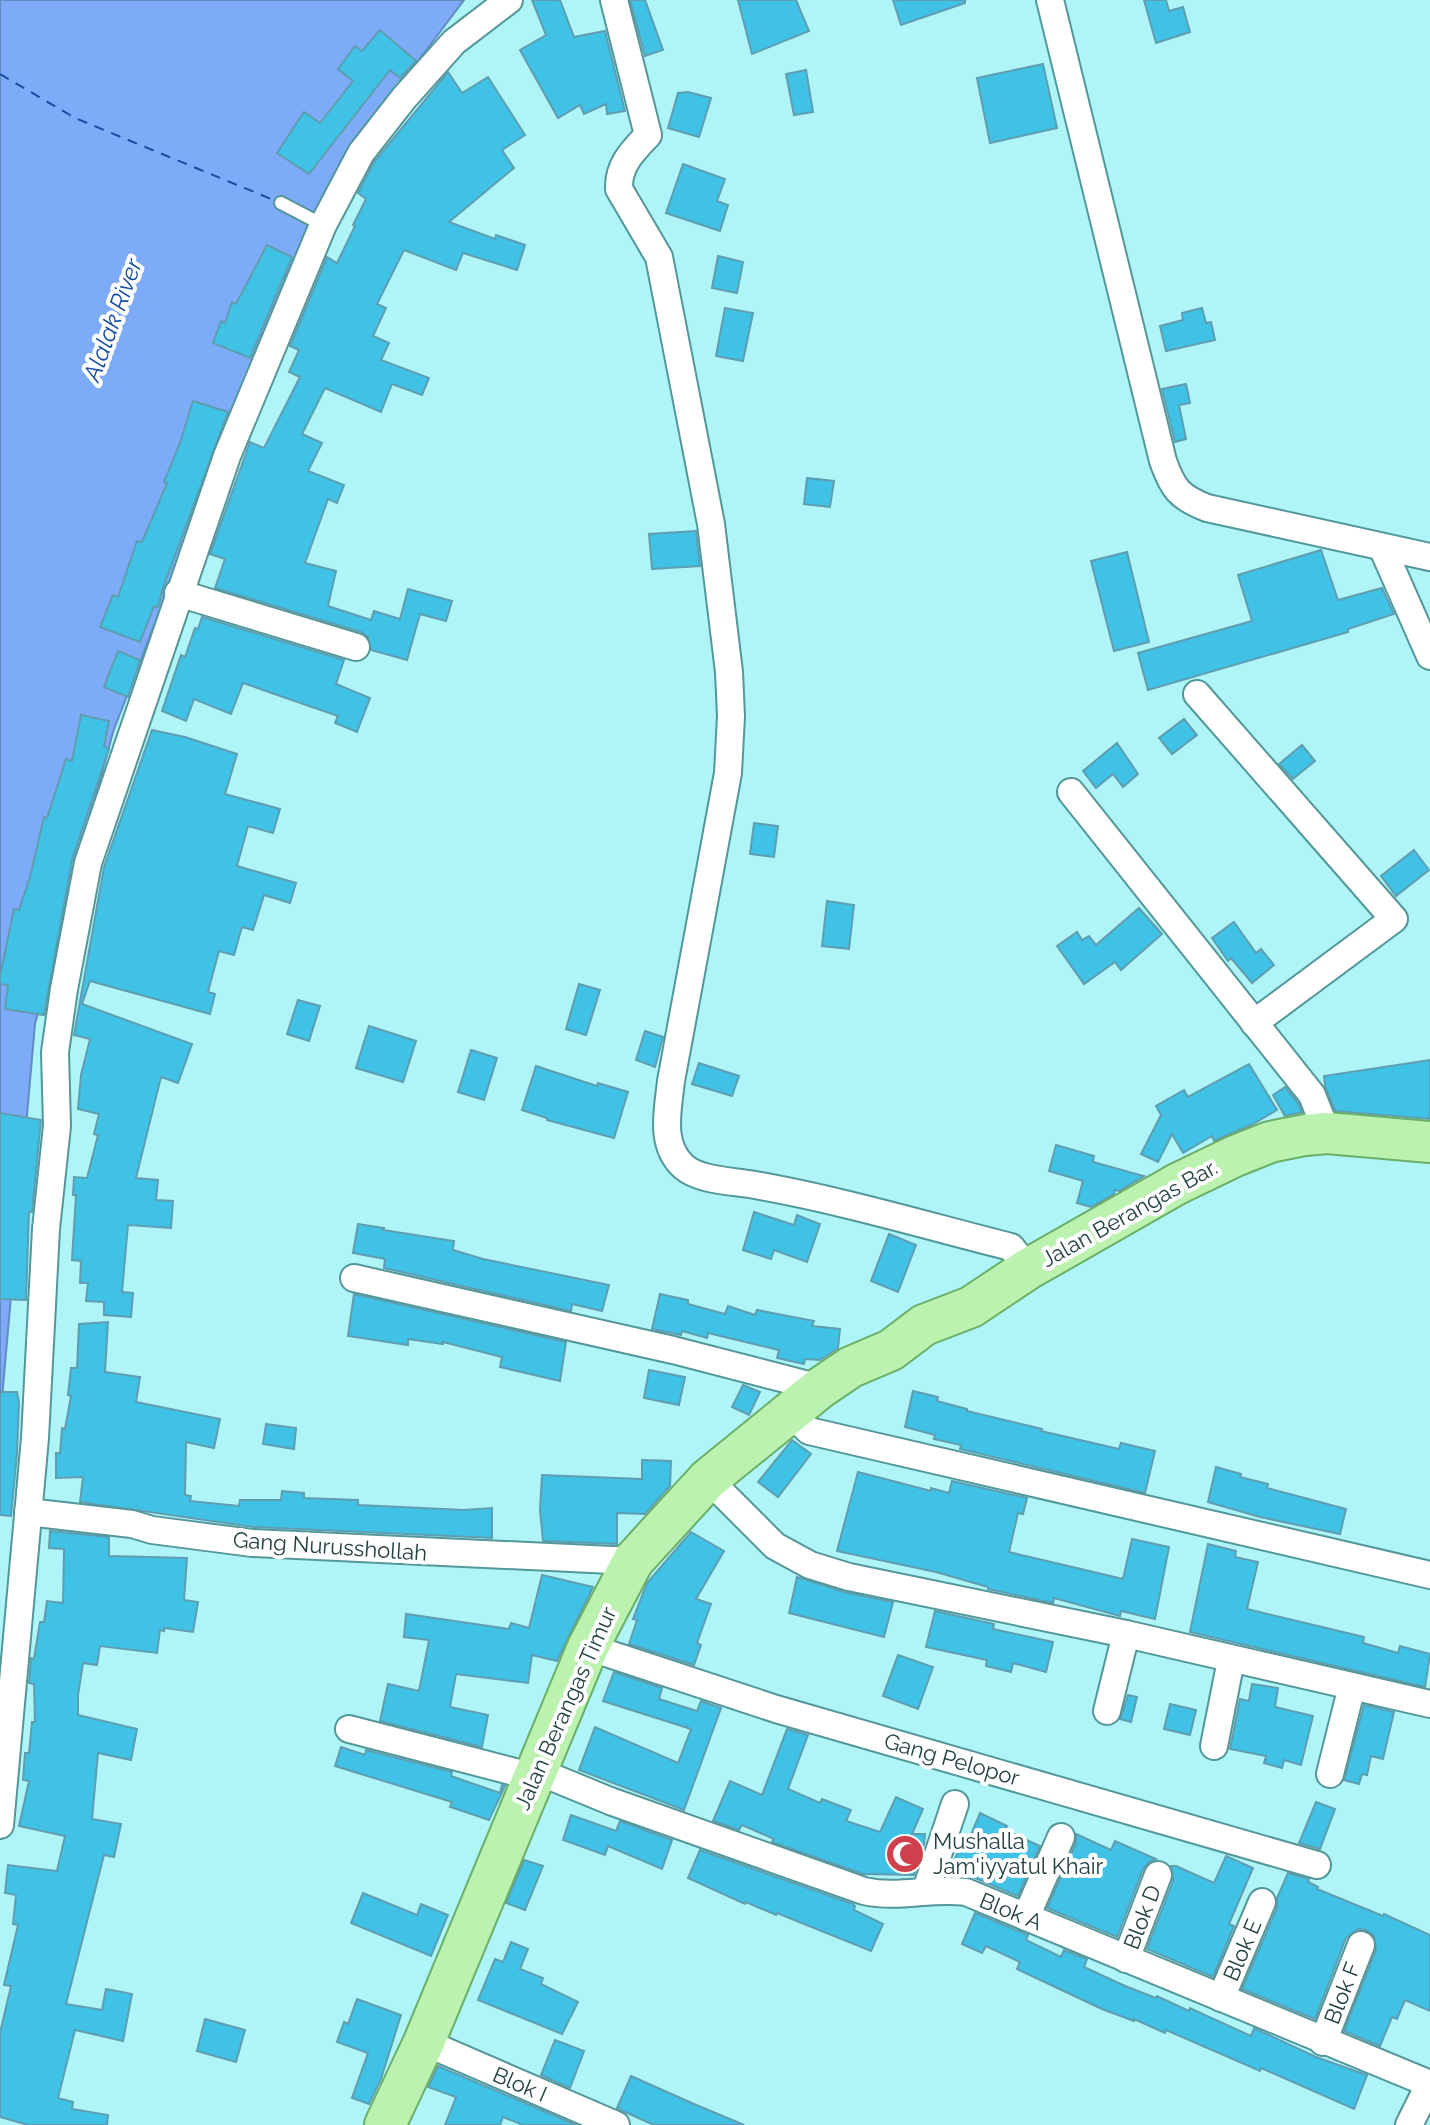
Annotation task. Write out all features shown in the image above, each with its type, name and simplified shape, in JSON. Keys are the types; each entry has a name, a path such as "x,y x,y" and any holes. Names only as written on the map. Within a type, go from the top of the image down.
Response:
{"main road":[{"name":"Jalan Berangas Bar.","path":"821,1389 891,1350 924,1325 971,1307 1028,1269 1177,1184 1235,1156 1285,1138 1327,1133 1430,1142"},
{"name":"Jalan Berangas Timur","path":"389,2124 588,1647 633,1561 708,1479 821,1389"}],"street":[{"path":"0,1825 28,1512 47,1215 57,1126 55,1052 88,863 227,456 323,225 361,153 404,98 454,42 509,0"},
{"path":"614,0 648,135 627,158 618,176 619,189 659,257 711,524 729,672 731,716 728,773 671,1081 666,1125 671,1149 687,1170 793,1191 1011,1247 1028,1269"},
{"path":"1050,0 1163,461 1176,489 1185,499 1207,508 1430,557"},
{"path":"1382,547 1430,656"},
{"path":"178,593 356,647"},
{"path":"1197,694 1394,919 1254,1023"},
{"path":"1071,792 1312,1095 1327,1133"},
{"path":"354,1278 673,1350 821,1389 809,1431 1430,1575"},
{"path":"708,1479 775,1546 810,1565 849,1577 1126,1634 1430,1704"},
{"name":"Gang Nurusshollah","path":"28,1512 252,1543 633,1561"},
{"path":"1107,1711 1126,1634"},
{"name":"Gang Pelopor","path":"588,1647 776,1709 1317,1865"},
{"path":"1214,1746 1231,1660"},
{"path":"1330,1774 1352,1686"},
{"name":"Blok A","path":"349,1729 535,1774 864,1891 880,1895 926,1890 966,1892 1430,2084"},
{"path":"926,1890 955,1804"},
{"path":"1026,1917 1061,1837"},
{"name":"Blok D","path":"1126,1959 1158,1875"},
{"name":"Blok E","path":"1221,1998 1262,1902"},
{"name":"Blok F","path":"1323,2042 1361,1945"},
{"name":"Blok I","path":"424,2042 616,2125"},
{"path":"1409,2125 1430,2084"}],"lane":[{"path":"281,203 323,225"}],"water":[{"name":"Alalak River","path":"0,0 464,0 382,109 327,189 299,250 113,732 35,1024 0,1421"}],"building":[{"path":"532,0 560,0 574,37 605,31 625,111 607,114 606,104 584,114 580,105 558,118 520,50 546,35"},
{"path":"630,0 645,0 663,50 645,56"},
{"path":"738,0 796,0 809,31 752,54"},
{"path":"893,0 965,0 965,3 901,25"},
{"path":"1144,0 1166,0 1169,11 1183,7 1190,32 1156,43"},
{"path":"380,30 416,61 400,78 390,70 309,174 277,153 304,112 320,123 353,81 338,69 355,46 362,51"},
{"path":"1043,64 1057,128 990,143 977,78"},
{"path":"806,70 813,112 794,115 786,74"},
{"path":"448,72 462,93 488,77 525,135 502,150 514,168 449,222 495,239 496,235 525,245 517,270 463,253 456,270 404,250 377,304 386,308 373,336 389,343 381,360 429,378 422,395 392,384 381,412 325,388 302,434 322,443 308,471 344,485 337,503 328,499 305,563 336,571 328,606 371,620 374,611 400,619 408,589 452,601 446,621 420,614 407,660 371,650 368,637 361,632 215,588 225,559 210,554 250,442 264,448 300,377 289,372 299,350 290,346 327,257 337,263 355,226 366,199 358,193 374,162"},
{"path":"688,92 711,98 699,137 668,128 678,93"},
{"path":"683,164 725,179 717,201 728,205 720,231 666,213"},
{"path":"267,245 292,257 250,358 213,343 221,321 225,323 232,302 236,304"},
{"path":"718,256 743,262 737,293 712,288"},
{"path":"725,308 753,313 743,361 716,356"},
{"path":"1202,308 1206,323 1211,322 1215,340 1166,351 1160,326 1183,320 1182,313"},
{"path":"1186,384 1190,403 1179,405 1186,439 1175,442 1162,389"},
{"path":"193,401 228,412 158,607 154,606 140,642 100,627 113,595 118,597 137,541 142,542 167,483 164,482"},
{"path":"807,478 834,481 830,507 804,504"},
{"path":"696,531 700,566 652,569 649,534"},
{"path":"1321,550 1338,600 1382,588 1394,614 1348,629 1348,632 1148,690 1138,653 1252,621 1238,575"},
{"path":"1127,552 1149,642 1114,651 1091,561"},
{"path":"202,617 344,660 336,684 370,698 357,732 335,723 338,716 243,683 231,714 194,699 186,721 162,711 181,655 185,657"},
{"path":"118,651 140,660 128,697 104,687"},
{"path":"81,715 109,721 104,746 109,749 72,860 44,1015 5,1009 8,985 0,984 0,976 14,909 19,910 44,817 47,818 66,759 72,761"},
{"path":"1184,719 1197,735 1172,754 1159,738"},
{"path":"152,730 237,754 225,794 280,809 273,833 248,826 237,866 296,883 290,903 264,895 253,930 242,927 234,955 219,951 208,992 215,994 210,1014 90,981 82,1004 192,1044 178,1083 161,1077 136,1178 158,1180 156,1200 173,1201 171,1228 128,1225 122,1292 133,1293 131,1317 104,1315 104,1302 86,1301 88,1283 80,1283 81,1261 72,1260 76,1195 73,1195 74,1177 87,1178 98,1135 94,1134 99,1114 78,1109 81,1075 90,1039 74,1035 104,867"},
{"path":"1117,743 1138,774 1123,787 1113,774 1096,788 1083,771"},
{"path":"1302,745 1315,761 1293,779 1279,764"},
{"path":"754,823 778,826 774,857 750,854"},
{"path":"1414,850 1429,870 1396,896 1381,876"},
{"path":"827,901 854,905 849,949 822,946"},
{"path":"1139,908 1162,934 1121,970 1115,962 1084,984 1057,946 1077,932 1082,940 1089,936 1096,945"},
{"path":"1234,922 1256,953 1261,949 1274,965 1252,983 1231,958 1228,961 1212,938"},
{"path":"579,984 600,990 586,1035 566,1029"},
{"path":"298,1000 320,1006 309,1041 287,1034"},
{"path":"369,1026 416,1041 403,1082 356,1068"},
{"path":"645,1031 663,1037 655,1067 636,1060"},
{"path":"471,1050 497,1058 484,1100 458,1092"},
{"path":"1430,1060 1430,1119 1335,1111 1325,1086 1324,1076"},
{"path":"699,1063 739,1076 732,1096 692,1084"},
{"path":"1249,1064 1277,1110 1214,1141 1212,1136 1183,1153 1172,1134 1158,1162 1141,1154 1161,1115 1156,1106 1184,1090 1188,1097"},
{"path":"536,1066 597,1086 598,1083 628,1092 614,1138 522,1110"},
{"path":"1285,1087 1302,1112 1285,1116 1273,1095"},
{"path":"0,1113 41,1120 32,1212 29,1212 26,1300 0,1299"},
{"path":"1056,1145 1094,1156 1093,1162 1144,1176 1119,1191 1115,1190 1114,1194 1091,1207 1077,1203 1083,1181 1049,1171"},
{"path":"754,1212 794,1225 797,1215 820,1224 807,1262 774,1250 771,1259 743,1250"},
{"path":"358,1224 454,1241 453,1250 483,1259 609,1285 602,1311 572,1304 571,1311 384,1268 385,1259 353,1253"},
{"path":"889,1234 916,1245 898,1292 871,1281"},
{"path":"354,1294 566,1342 560,1381 500,1367 502,1357 443,1342 408,1339 408,1345 348,1336"},
{"path":"660,1294 688,1300 688,1304 725,1314 728,1306 755,1315 757,1310 814,1321 812,1326 840,1329 838,1348 820,1360 805,1359 804,1364 777,1358 779,1350 708,1333 707,1338 682,1331 681,1335 652,1329"},
{"path":"108,1322 105,1372 140,1377 136,1402 220,1419 214,1448 186,1442 185,1495 191,1496 190,1501 239,1506 240,1500 281,1500 282,1491 304,1493 304,1498 358,1500 358,1505 464,1510 492,1508 492,1538 253,1527 80,1502 83,1477 56,1478 56,1453 60,1453 62,1428 65,1429 71,1396 68,1395 71,1368 77,1368 79,1324"},
{"path":"649,1370 685,1377 679,1405 644,1398"},
{"path":"743,1385 760,1392 749,1415 732,1407"},
{"path":"913,1391 938,1397 937,1401 967,1411 1041,1431 1119,1449 1121,1443 1155,1451 1145,1493 960,1449 961,1445 934,1439 935,1435 905,1427"},
{"path":"0,1392 17,1392 19,1402 11,1516 0,1515"},
{"path":"266,1424 296,1428 294,1449 263,1444"},
{"path":"792,1440 811,1454 778,1497 758,1482"},
{"path":"642,1460 671,1461 670,1486 645,1514 617,1513 617,1544 543,1541 540,1510 542,1475 642,1479"},
{"path":"1216,1467 1268,1484 1267,1488 1346,1509 1340,1534 1208,1502"},
{"path":"858,1472 931,1491 931,1488 949,1493 952,1481 1027,1498 1023,1514 1018,1513 1009,1552 1123,1579 1132,1539 1169,1547 1155,1619 1121,1611 1120,1616 1054,1598 1053,1603 988,1589 936,1572 837,1551"},
{"path":"50,1531 109,1537 109,1556 187,1558 184,1600 198,1602 193,1632 160,1630 157,1653 100,1646 97,1665 83,1663 78,1715 137,1729 131,1760 98,1753 92,1819 121,1824 114,1857 104,1855 66,2004 102,2010 106,1989 132,1994 123,2041 75,2030 58,2098 73,2102 72,2109 108,2115 107,2125 28,2125 0,2117 0,2033 11,1986 4,1985 18,1925 13,1924 16,1895 5,1893 8,1865 57,1871 65,1836 19,1826 29,1781 23,1780 25,1753 29,1753 32,1722 35,1722 34,1684 29,1683 31,1658 34,1659 47,1601 63,1603 64,1549 49,1548"},
{"path":"691,1532 724,1551 696,1599 711,1604 697,1643 701,1645 694,1665 629,1644 637,1620 633,1619 647,1583"},
{"path":"1208,1544 1236,1551 1235,1557 1258,1562 1247,1609 1364,1637 1363,1643 1398,1653 1400,1646 1430,1654 1425,1687 1190,1632"},
{"path":"542,1575 593,1587 557,1661 532,1655 528,1683 456,1674 450,1707 488,1715 482,1747 380,1721 388,1684 419,1691 429,1640 404,1637 406,1614 509,1629 511,1623 529,1628"},
{"path":"797,1577 844,1592 893,1602 884,1637 789,1613"},
{"path":"935,1611 994,1624 993,1629 1053,1642 1046,1672 1013,1663 1011,1672 986,1666 987,1660 926,1647"},
{"path":"898,1655 933,1667 918,1709 883,1696"},
{"path":"614,1672 662,1688 659,1699 697,1711 701,1701 721,1708 684,1810 579,1770 595,1727 678,1763 691,1729 603,1701"},
{"path":"1252,1684 1278,1688 1275,1707 1313,1716 1301,1765 1284,1760 1282,1768 1264,1763 1266,1756 1230,1749 1240,1699 1249,1701"},
{"path":"1128,1695 1137,1697 1131,1722 1120,1719"},
{"path":"1170,1704 1196,1710 1190,1735 1164,1729"},
{"path":"1364,1705 1394,1712 1383,1759 1371,1756 1367,1775 1362,1774 1359,1784 1344,1780"},
{"path":"787,1729 808,1735 788,1789 820,1803 822,1799 851,1810 846,1821 880,1832 896,1797 923,1809 912,1834 925,1834 914,1875 863,1874 772,1842 774,1839 742,1825 739,1830 713,1821 730,1781 762,1795"},
{"path":"341,1747 365,1755 366,1750 452,1772 451,1776 500,1793 502,1785 505,1786 489,1820 450,1807 452,1802 335,1766"},
{"path":"1316,1802 1335,1809 1320,1849 1299,1843"},
{"path":"980,1813 1007,1826 1005,1830 1040,1846 1018,1896 951,1868 960,1847 965,1849"},
{"path":"571,1815 616,1831 620,1821 672,1840 662,1869 608,1846 605,1855 563,1840"},
{"path":"1076,1834 1111,1850 1115,1841 1156,1859 1143,1869 1117,1937 1047,1908 1076,1843"},
{"path":"700,1850 853,1904 854,1910 883,1924 871,1951 777,1913 745,1904 688,1878"},
{"path":"1226,1856 1253,1868 1229,1924 1234,1926 1213,1977 1147,1949 1173,1881 1171,1866 1214,1883"},
{"path":"524,1860 543,1866 525,1910 506,1903"},
{"path":"1288,1873 1309,1879 1308,1882 1317,1889 1430,1935 1430,2011 1405,2000 1397,2019 1392,2017 1380,2046 1344,2031 1376,1950 1374,1936 1358,1929 1346,1938 1315,2019 1242,1989 1277,1908 1277,1898"},
{"path":"363,1893 417,1915 421,1904 448,1915 431,1956 351,1923"},
{"path":"975,1913 1028,1935 1026,1940 1061,1957 1064,1950 1087,1959 1084,1967 1125,1986 1189,2011 1190,2008 1251,2036 1254,2028 1316,2057 1367,2075 1354,2109 1166,2030 1165,2033 1102,2009 1017,1969 1020,1962 986,1946 982,1953 962,1944"},
{"path":"511,1942 528,1949 520,1969 543,1978 541,1984 578,2002 562,2034 478,2000 495,1959 503,1962"},
{"path":"357,1999 401,2015 381,2079 369,2104 352,2098 368,2053 337,2042"},
{"path":"205,2019 245,2030 236,2062 197,2051"},
{"path":"555,2040 584,2051 570,2088 541,2075"},
{"path":"438,2066 576,2125 523,2125 503,2117 500,2125 445,2125 456,2097 428,2087"},
{"path":"631,2076 744,2125 654,2125 617,2108"}],"ferry route":[{"path":"0,74 75,118 276,201"}],"place":[{"name":"Mushalla Jam'iyyatul Khair","path":"905,1854"}]}
